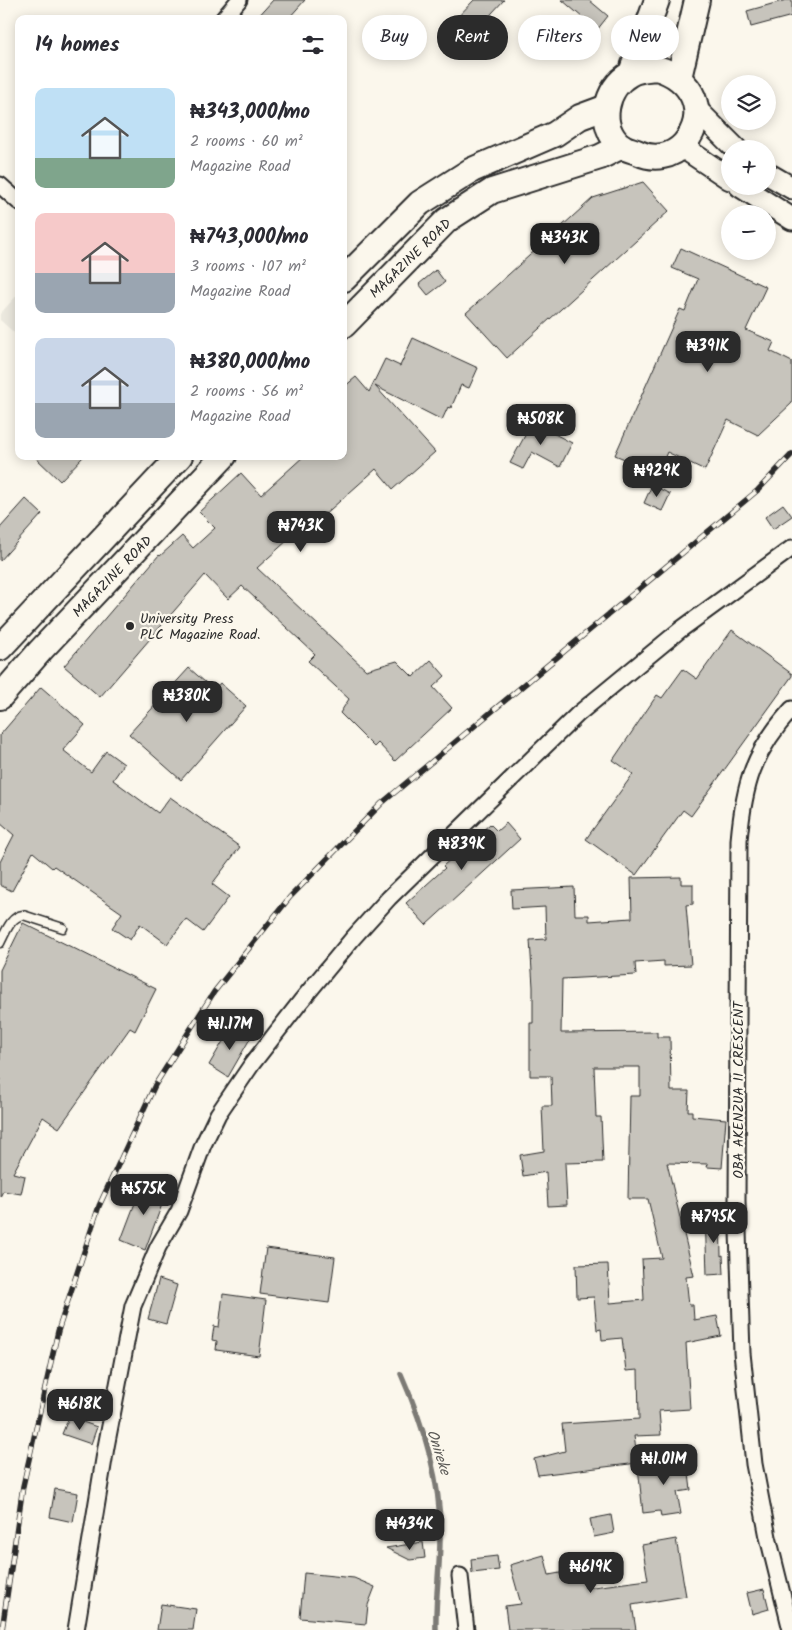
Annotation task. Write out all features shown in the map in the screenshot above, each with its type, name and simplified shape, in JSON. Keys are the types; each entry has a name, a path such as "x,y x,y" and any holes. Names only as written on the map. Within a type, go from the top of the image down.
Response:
{"main road":[{"path":"631,72 657,0"},
{"path":"679,78 697,0"},
{"path":"656,68 679,78 688,86 696,109 696,123 690,136 682,146 670,154 649,158 622,146 612,135 607,121 607,107 611,93 619,81 631,72 656,68"},
{"path":"347,276 420,203 472,170 555,134 580,117 607,107"},
{"path":"696,109 727,140"},
{"name":"MAGAZINE ROAD","path":"347,322 447,220 492,191 600,157 622,146"},
{"path":"682,146 721,173"},
{"path":"776,179 792,188"},
{"path":"754,195 792,219"},
{"path":"0,648 176,460"},
{"name":"MAGAZINE ROAD","path":"0,697 41,650 220,460"}],"street":[{"path":"226,15 239,0"},
{"path":"0,185 15,198"},
{"path":"76,1630 104,1456 133,1306 158,1247 179,1211 203,1146 218,1114 252,1064 301,1001 389,898 578,714 680,630 792,548"},
{"name":"OBA AKENZUA II CRESCENT","path":"791,1630 768,1537 746,1410 742,1353 737,1201 739,840 742,810 745,788 759,755 792,709"},
{"path":"460,1576 466,1630"}],"lane":[{"path":"0,943 12,920 17,916 23,915 63,928"}],"shaded area":[{"path":"15,297 15,333 0,320 0,314"}],"building":[{"path":"273,0 305,0 292,15 260,15"},
{"path":"474,0 504,0 490,15 460,15"},
{"path":"562,0 589,0 608,16 601,25 601,15 580,15"},
{"path":"792,0 792,16 751,27 747,11"},
{"path":"643,182 669,211 507,358 466,313 593,198"},
{"path":"681,248 766,287 746,330 774,342 770,351 792,362 792,403 758,435 728,420 705,470 667,452 658,473 615,455 680,309 685,311 698,279 672,268"},
{"path":"436,270 445,282 428,295 419,284"},
{"path":"413,338 478,368 469,388 461,385 451,408 448,407 442,420 375,386 435,452 393,489 376,469 304,533 300,529 257,568 366,670 397,661 413,677 431,660 445,676 433,687 452,708 395,761 378,743 374,747 340,713 349,699 308,661 315,654 242,586 228,599 205,575 100,697 64,666 159,555 182,536 193,548 215,528 199,512 241,473 261,495 300,460 347,460 347,384 356,377 369,392 385,359 400,366"},
{"path":"534,419 545,424 543,428 572,443 560,467 532,452 523,469 510,463"},
{"path":"38,460 80,460 60,481"},
{"path":"652,485 670,494 662,511 644,503"},
{"path":"26,499 42,514 0,561 0,528"},
{"path":"783,504 792,516 773,529 765,517"},
{"path":"732,630 792,674 792,676 691,816 683,810 636,875 586,839 633,774 613,760 657,695 662,698 683,669 697,679"},
{"path":"189,668 214,690 220,683 246,706 181,780 129,734"},
{"path":"41,687 85,725 63,750 91,772 106,751 124,764 113,780 158,813 170,797 240,847 212,884 229,897 203,932 186,919 167,944 140,924 130,940 112,928 122,913 54,866 52,868 33,852 12,891 0,885 0,862 14,835 0,823 0,735"},
{"path":"506,823 520,839 426,925 406,903 445,868 443,866 490,824 497,831"},
{"path":"681,877 681,884 693,884 693,904 686,905 691,965 664,966 664,961 635,963 636,975 562,979 561,1033 657,1032 657,1037 670,1037 671,1091 689,1091 688,1111 692,1111 692,1116 726,1119 722,1168 707,1167 708,1164 667,1163 694,1276 686,1277 689,1305 693,1305 694,1320 717,1316 721,1336 686,1343 690,1409 659,1411 661,1435 634,1436 638,1463 538,1475 534,1459 565,1451 562,1424 639,1419 638,1370 626,1371 622,1338 602,1340 601,1329 597,1330 594,1297 577,1298 576,1265 608,1264 610,1303 644,1300 642,1259 662,1258 648,1199 628,1199 630,1096 640,1096 640,1067 594,1067 596,1117 601,1117 603,1162 565,1163 567,1205 548,1206 546,1172 523,1176 520,1155 544,1151 542,1106 552,1106 551,1076 530,1076 530,1023 533,1023 533,987 530,940 546,939 545,907 512,909 511,890 574,887 575,915 589,915 589,921 632,918 631,878"},
{"path":"23,923 156,989 135,1031 130,1028 59,1128 43,1117 13,1173 25,1176 21,1194 3,1191 0,1197 0,970"},
{"path":"232,1026 251,1037 228,1077 209,1065"},
{"path":"143,1182 167,1191 145,1250 121,1240"},
{"path":"705,1212 720,1212 721,1256 723,1255 724,1274 707,1275"},
{"path":"266,1248 335,1257 329,1303 260,1294"},
{"path":"159,1279 177,1285 166,1324 148,1319"},
{"path":"223,1294 266,1300 259,1356 216,1350 217,1341 212,1340 214,1326 219,1327"},
{"path":"69,1417 97,1427 91,1444 62,1434"},
{"path":"687,1458 691,1490 677,1492 681,1514 661,1517 660,1511 643,1513 638,1467"},
{"path":"55,1489 78,1493 73,1522 50,1517"},
{"path":"611,1515 614,1533 594,1537 590,1519"},
{"path":"676,1539 686,1596 632,1605 636,1630 508,1630 505,1606 521,1604 510,1565 544,1555 549,1575 581,1569 585,1588 648,1580 642,1545"},
{"path":"423,1542 425,1558 410,1560 386,1548"},
{"path":"497,1556 499,1570 472,1573 471,1559"},
{"path":"304,1573 354,1578 375,1587 368,1605 366,1624 300,1618"},
{"path":"764,1589 769,1609 752,1614 747,1593"},
{"path":"161,1604 196,1609 193,1630 157,1630"}],"waterway":[{"name":"Onireke","path":"401,1374 424,1433 438,1496 440,1538 436,1630"}],"railway":[{"path":"2,1630 23,1486 58,1331 99,1206 155,1085 214,992 290,897 382,803 758,490 792,454"}],"place":[{"name":"University Press PLC Magazine Road.","path":"130,626"}]}
